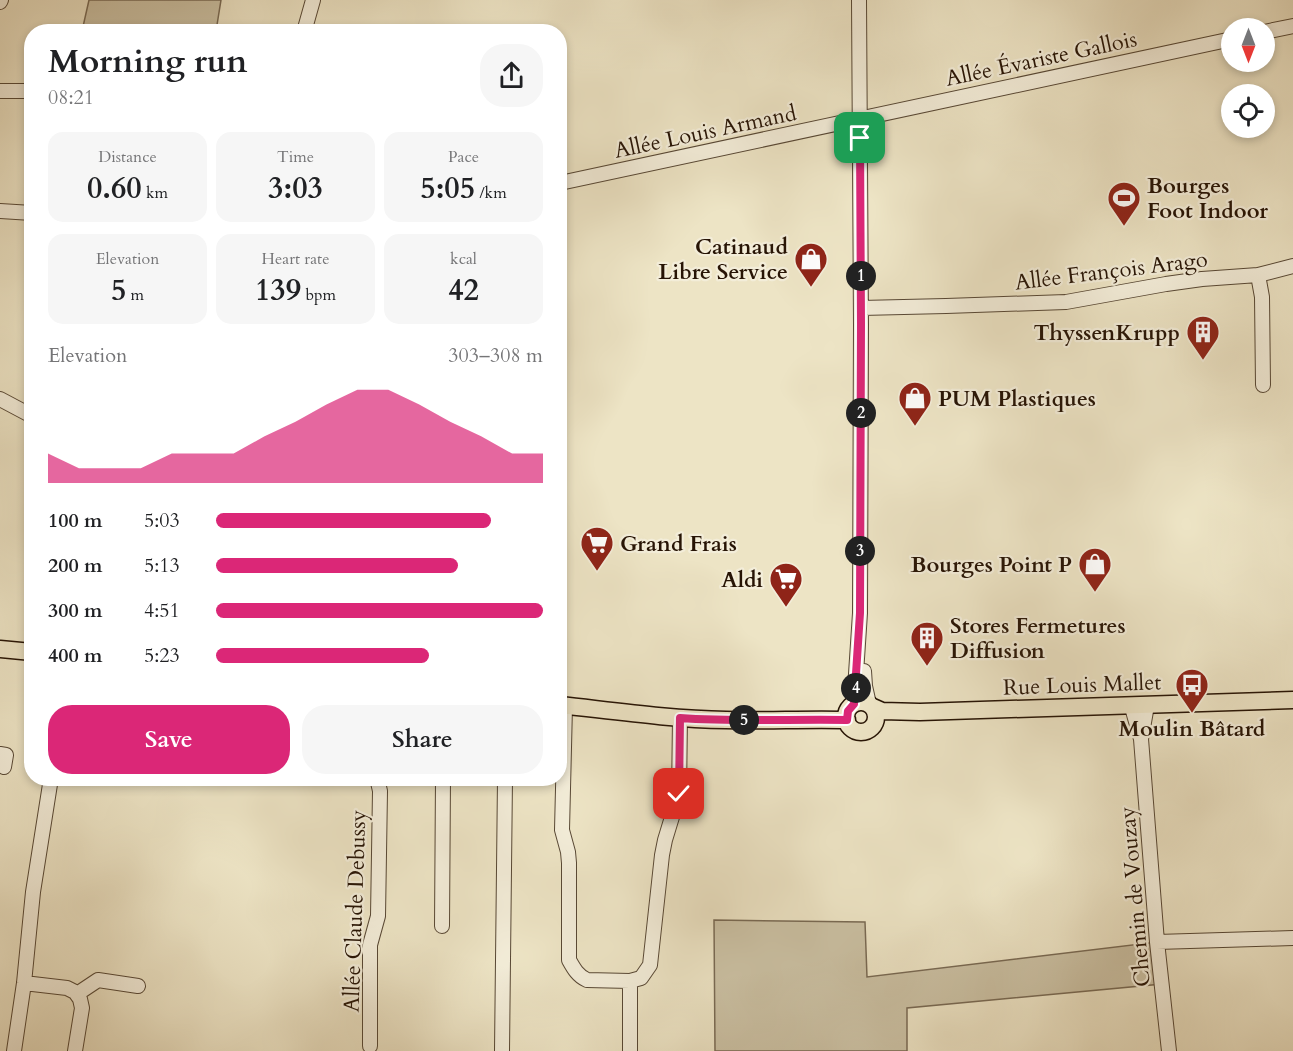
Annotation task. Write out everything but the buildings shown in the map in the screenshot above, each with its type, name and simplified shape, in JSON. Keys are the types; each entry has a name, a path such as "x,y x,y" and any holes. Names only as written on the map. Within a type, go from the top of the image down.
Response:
{"main road":[{"path":"0,649 24,651"},
{"name":"Rue Louis Mallet","path":"1139,709 1293,700"},
{"name":"Rue Louis Mallet","path":"567,707 680,718 753,721 847,720 852,729 861,732 870,729 868,709 920,712 1293,706"},
{"path":"847,720 848,711 868,709"}],"street":[{"path":"306,24 313,0"},
{"path":"859,0 860,613 868,709"},
{"path":"1275,30 1293,26"},
{"name":"Allée Évariste Gallois","path":"859,119 1221,41"},
{"path":"0,92 24,91"},
{"name":"Allée Louis Armand","path":"567,182 859,119"},
{"path":"0,212 24,213"},
{"name":"Allée François Arago","path":"861,308 1066,302 1178,282 1258,275 1293,267"},
{"path":"1258,275 1262,297 1263,385"},
{"path":"0,399 24,412"},
{"name":"Chemin de Vouzay","path":"1139,709 1157,942 1170,1051"},
{"path":"562,786 562,830 569,863 569,960 581,978 587,980 630,981 641,978 650,965 663,848 679,794 680,718"},
{"path":"14,1051 24,983 33,892 50,786"},
{"name":"Allée Claude Debussy","path":"368,1050 370,945 378,916 379,786"},
{"path":"442,926 443,786"},
{"path":"502,1051 505,786"},
{"path":"1157,942 1293,938"},
{"path":"77,994 98,980 138,986"},
{"path":"630,981 630,1051"},
{"path":"24,983 67,988 77,994 82,1008 75,1051"}],"shaded area":[{"path":"89,0 221,0 217,24 84,24"},
{"path":"714,920 865,922 867,977 1157,942 1162,984 907,1008 907,1051 715,1051"}],"place":[{"name":"Bourges Foot Indoor","path":"1124,227"},
{"name":"Catinaud Libre Service","path":"811,288"},
{"name":"ThyssenKrupp","path":"1203,361"},
{"name":"PUM Plastiques","path":"915,427"},
{"name":"Grand Frais","path":"597,572"},
{"name":"Bourges Point P","path":"1095,593"},
{"name":"Aldi","path":"786,608"},
{"name":"Stores Fermetures Diffusion","path":"927,667"},
{"name":"Moulin Bâtard","path":"1192,714"}],"route":[{"path":"679,794 680,718 753,721 847,720 848,711 854,704 860,613 860,138"}]}
